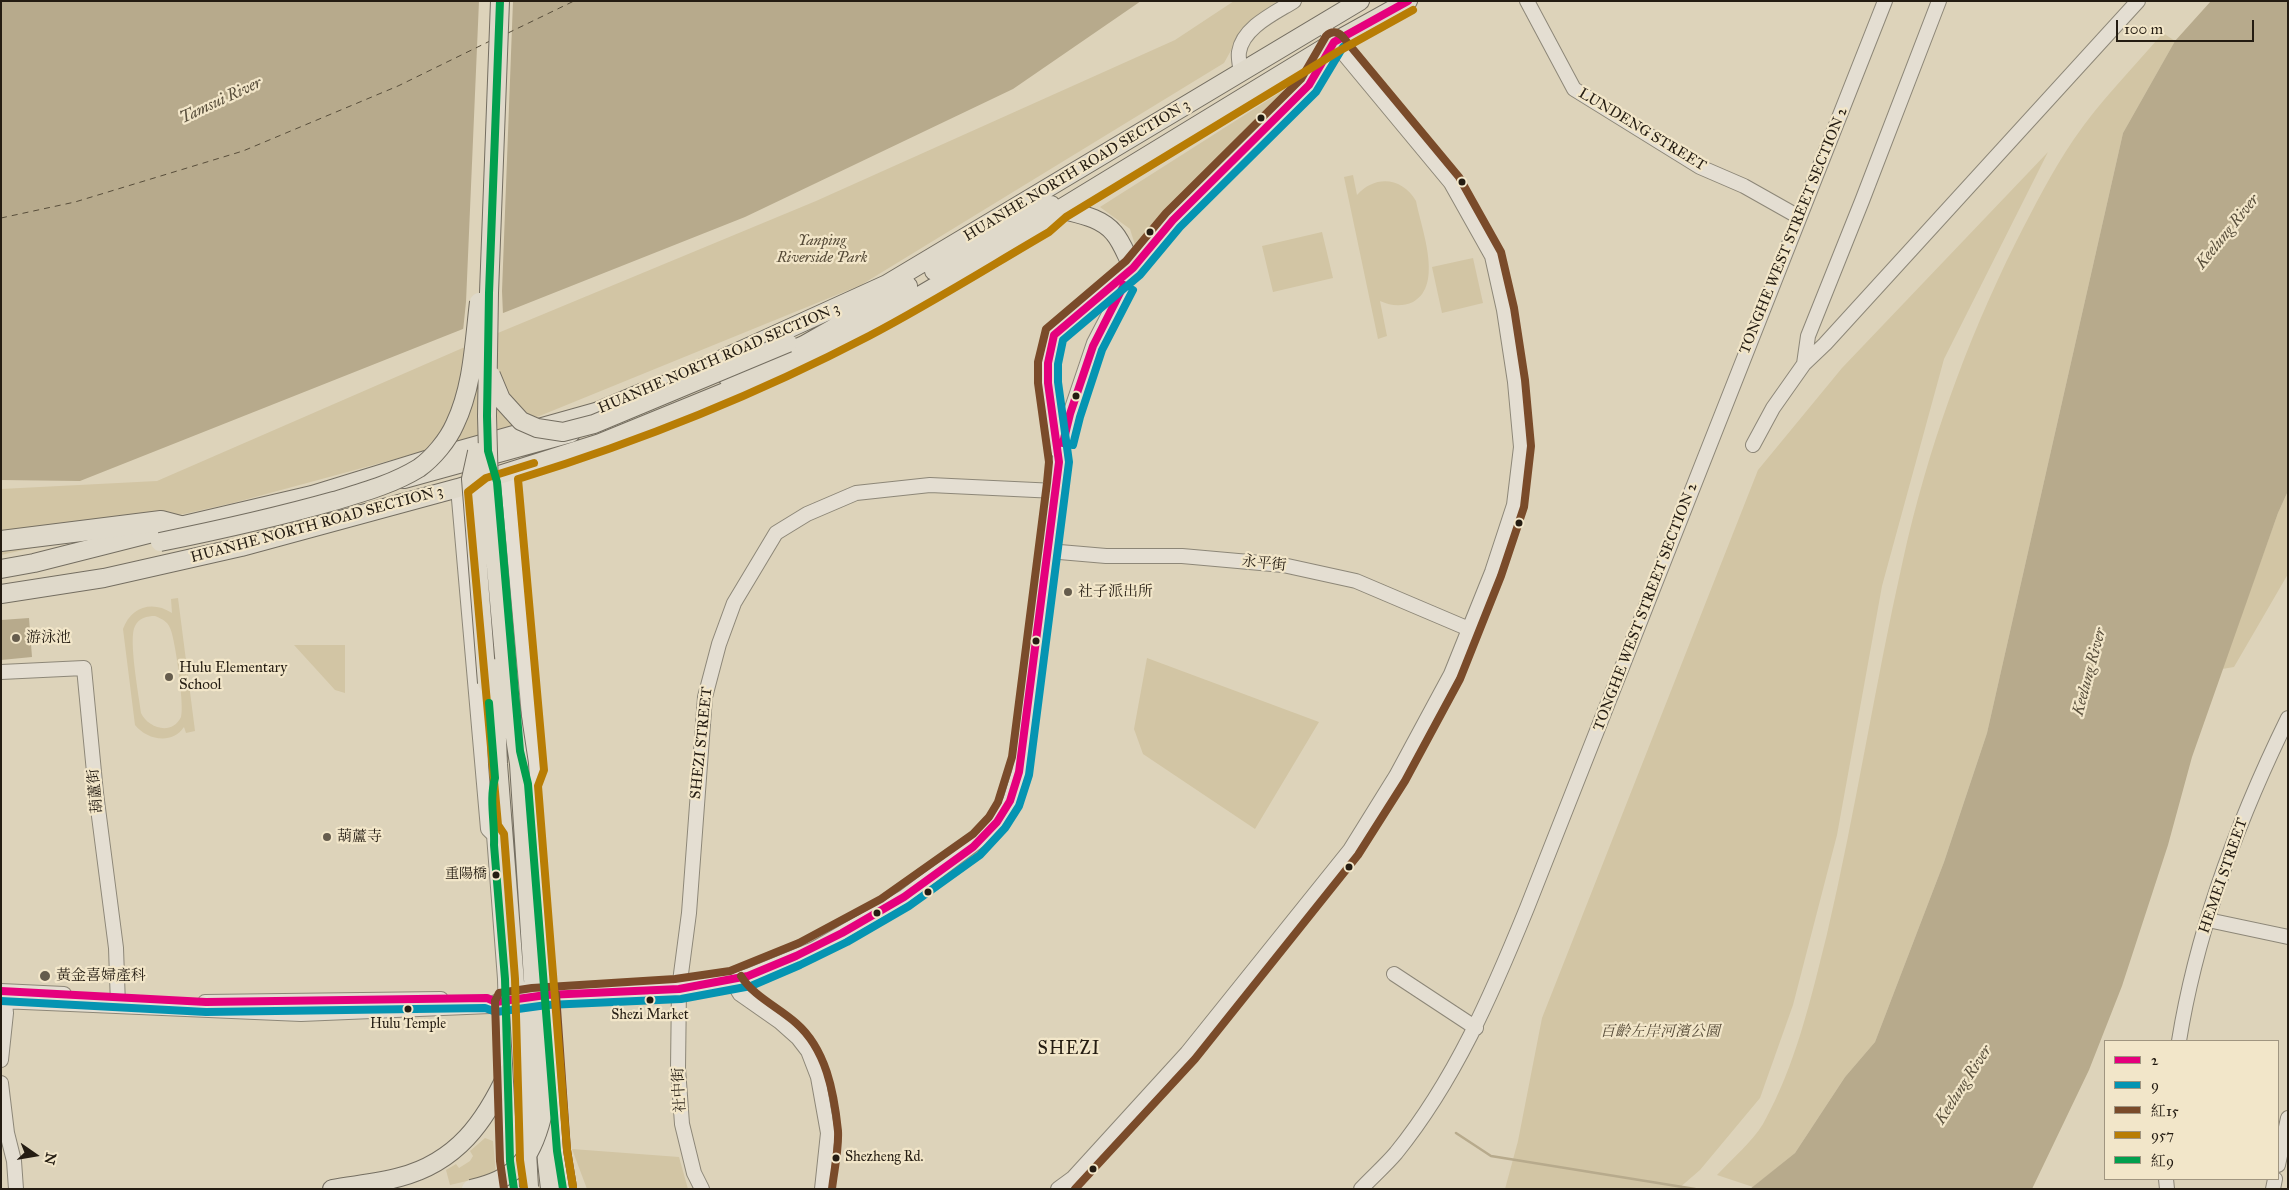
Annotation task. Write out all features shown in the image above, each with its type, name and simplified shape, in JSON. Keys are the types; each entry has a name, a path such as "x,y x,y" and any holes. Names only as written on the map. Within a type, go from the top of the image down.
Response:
{"highway":[{"path":"1,541 161,521 180,526"}],"main road":[{"path":"491,1 476,395 522,938 531,966 542,1117 558,1185"},
{"path":"500,1 488,366 482,463 496,682 498,764 515,982 506,999 524,1188"},
{"name":"HUANHE NORTH ROAD SECTION 3","path":"1,569 34,563 312,495 432,458 596,412 668,384 839,308 924,264 1360,1"},
{"name":"HUANHE NORTH ROAD SECTION 3","path":"1,594 104,578 233,549 458,488 482,463 507,472 600,443 764,376 839,340 921,295 1044,223 1060,209 1334,42 1408,1"},
{"path":"432,458 453,467 482,463 618,426 804,346 1050,205 1304,54 1314,42 1321,23"},
{"path":"1060,209 1097,220 1107,226 1115,233 1133,268"},
{"path":"34,563 56,565 282,516 396,481 421,466 441,446 455,425 462,406 470,380 480,294"},
{"path":"488,366 496,390 510,410 521,420 537,428 563,432 594,424 788,343 818,327 839,308"},
{"path":"312,495 337,494 453,467 514,448 572,433 650,397 668,384"},
{"path":"482,463 497,482 520,751 527,777"},
{"path":"482,463 472,479 495,778 492,789 496,826 494,835"},
{"path":"482,463 506,678 519,764 533,955 531,966"},
{"path":"506,999 522,981 520,948 522,938"},
{"path":"332,1189 403,1176 451,1153 470,1136 487,1114 508,1072"},
{"path":"471,1189 490,1185 510,1175 528,1157 536,1141 542,1117"}],"street":[{"path":"1241,72 1239,52 1245,37 1260,22 1294,1"},
{"name":"LUNDENG STREET","path":"1526,1 1574,89 1700,167 1744,186 1799,217"},
{"name":"TONGHE WEST STREET SECTION 2","path":"1361,1189 1395,1153 1448,1078 1476,1028 1544,866 1885,1"},
{"path":"1804,364 1808,336 1939,1"},
{"path":"1753,445 1773,408 1804,364 1832,337 2138,1"},
{"path":"1058,1189 1073,1178 1187,1053 1350,850 1396,776 1438,700 1492,572 1514,505 1521,447 1515,382 1504,310 1492,256 1451,183 1334,42 1321,23"},
{"path":"1059,462 1048,383 1048,363 1054,335 1133,268 1173,220 1309,85 1334,42"},
{"path":"1,1060 3,996 117,1001 206,1002 506,999 546,995 679,989 748,976 814,948 904,898 973,846 997,822 1010,801 1021,763 1059,462 1070,414 1093,346 1133,268"},
{"path":"507,472 534,771 527,777 550,1045 558,1185"},
{"name":"SHEZI STREET","path":"679,989 689,913 701,744 708,681 734,603 776,533 807,514 856,493 874,490 955,485 1056,491"},
{"path":"458,488 481,764 488,829 494,835 506,999 510,1161 524,1188"},
{"name":"永平街","path":"1048,551 1115,557 1182,556 1283,565 1356,581 1469,629"},
{"name":"葫蘆街","path":"1,672 85,673 96,794 116,948 117,1001"},
{"name":"HEMEI STREET","path":"2179,1040 2185,1003 2208,920 2234,840 2265,764 2288,718"},
{"path":"2208,920 2288,937"},
{"path":"500,924 539,922"},
{"path":"1394,974 1476,1028"},
{"path":"732,980 740,994 780,1022 808,1051 818,1077 828,1133 822,1189"},
{"name":"社中街","path":"679,989 678,1068 682,1124 694,1173 702,1189"},
{"path":"507,1048 550,1045"},
{"path":"1,1083 7,1133 14,1161 16,1189"},
{"path":"2279,1160 2288,1118"}],"green space":[{"name":"Yanping Riverside Park","path":"1234,1 1293,1 1239,36 1224,63 861,285 510,428 233,503 1,555 1,489 157,481 481,340 816,201 1175,40"},
{"path":"2163,33 2175,41 2123,133 1987,733 1944,862 1875,1042 1845,1077 1795,1153 1753,1187 1717,1175 1748,1144 1763,1124 1775,1102 1794,1055 1821,958 1837,887 1893,607 1913,519 1936,438 1965,358 2016,242 2058,164 2095,111"},
{"path":"1298,81 1299,83 1135,245 1130,229 1100,207"},
{"name":"百齡左岸河濱公園","path":"2048,152 1944,359 1882,586 1837,835 1793,1005 1760,1098 1700,1170 1678,1189 1505,1189 1518,1141 1542,1018 1758,470 1842,368"},
{"path":"1353,175 1357,195 1372,184 1380,182 1396,183 1410,193 1416,201 1428,255 1429,270 1427,283 1422,294 1413,302 1405,305 1392,305 1380,301 1387,336 1378,339 1344,177"},
{"path":"1322,232 1333,278 1273,292 1262,246"},
{"path":"1473,258 1483,303 1442,313 1432,267"},
{"path":"2288,491 2288,574 2234,667 2222,669 2278,513"},
{"path":"178,598 195,731 186,733 184,727 173,736 160,738 146,734 135,725 123,629 131,615 143,608 157,607 172,613 171,599","holes":["155,616 164,620 172,634 182,701 181,717 177,723 166,728 154,726 141,713 133,654 133,632 135,626 141,619"]},
{"path":"294,645 345,645 345,693 335,690"},
{"path":"1147,658 1319,722 1255,829 1143,754 1134,729"},
{"path":"485,1138 493,1141 496,1174 450,1185 446,1170 456,1164 459,1168 470,1161 473,1156 470,1151"},
{"path":"572,1149 679,1157 688,1189 587,1189"}],"water":[{"name":"Tamsui River","path":"1,1 1141,1 1013,89 745,217 80,481 1,480"},
{"name":"Keelung River","path":"2211,1 2288,1 2288,491 2278,513 2192,757 2168,845 2122,986 2089,1070 2032,1189 1750,1189 1795,1153 1845,1077 1875,1042 1944,862 1987,733 2123,133 2175,41"},
{"name":"游泳池","path":"29,618 32,657 1,660 1,620"}],"pier":[{"path":"479,1 513,1 502,291 503,315 463,331 466,302"}],"waterway":[{"path":"1456,1133 1491,1156 1695,1189"}],"ferry route":[{"path":"508,33 574,1"},
{"path":"1,218 75,202 243,151 398,86 490,41"}],"transit line":[{"name":"紅9","path":"500,1 489,293 488,451 497,482 520,751 528,784 557,1151 563,1189"},
{"name":"2","path":"1,991 206,1002 487,998 496,1002 546,995 679,989 748,976 796,956 842,933 904,897 973,847 997,822 1010,801 1019,772 1059,462 1048,383 1048,363 1054,335 1133,268 1173,220 1309,85 1334,42 1408,1"},
{"name":"957","path":"573,1187 567,1150 538,786 544,770 518,479 563,465 696,416 826,358 892,324 1049,232 1066,217 1339,51 1413,10"},
{"name":"紅15","path":"504,1189 500,1161 495,1001 499,993 532,988 675,979 730,971 799,943 881,899 973,834 989,817 998,802 1012,757 1047,483 1049,462 1038,383 1038,362 1046,329 1126,261 1166,213 1301,79 1326,36 1336,32 1342,36 1459,177 1501,252 1514,308 1525,380 1531,446 1524,507 1501,576 1460,679 1405,781 1358,855 1195,1059 1075,1189"},
{"name":"9","path":"1,1001 206,1012 485,1008 496,1012 547,1005 681,999 751,986 847,942 909,906 980,855 1005,828 1019,806 1029,775 1069,462 1058,382 1058,364 1063,340 1140,275 1180,227 1316,92 1343,47"},
{"name":"2","path":"1063,443 1070,414 1093,346 1124,285"},
{"name":"9","path":"1073,445 1102,350 1133,290"},
{"name":"957","path":"524,1188 520,1160 515,979 504,834 498,825 468,492 486,478 534,463"},
{"name":"紅9","path":"489,703 495,778 492,803 494,845 505,979 510,1161 514,1189"},
{"name":"紅15","path":"741,976 752,990 789,1017 806,1034 815,1045 827,1072 834,1101 838,1131 832,1189"},
{"name":"紅15","path":"556,994 567,1150 573,1187"}],"place":[{"name":"社子派出所","path":"1068,592"},
{"name":"游泳池","path":"16,638"},
{"name":"Hulu Elementary School","path":"169,677"},
{"name":"葫蘆寺","path":"327,837"},
{"name":"重陽橋","path":"496,875"},
{"name":"黃金喜婦產科","path":"45,976"},
{"name":"Shezi Market","path":"650,1000"},
{"name":"Hulu Temple","path":"408,1009"},
{"name":"Shezheng Rd.","path":"836,1158"}],"district":[{"name":"SHEZI","path":"1069,1050"}]}
